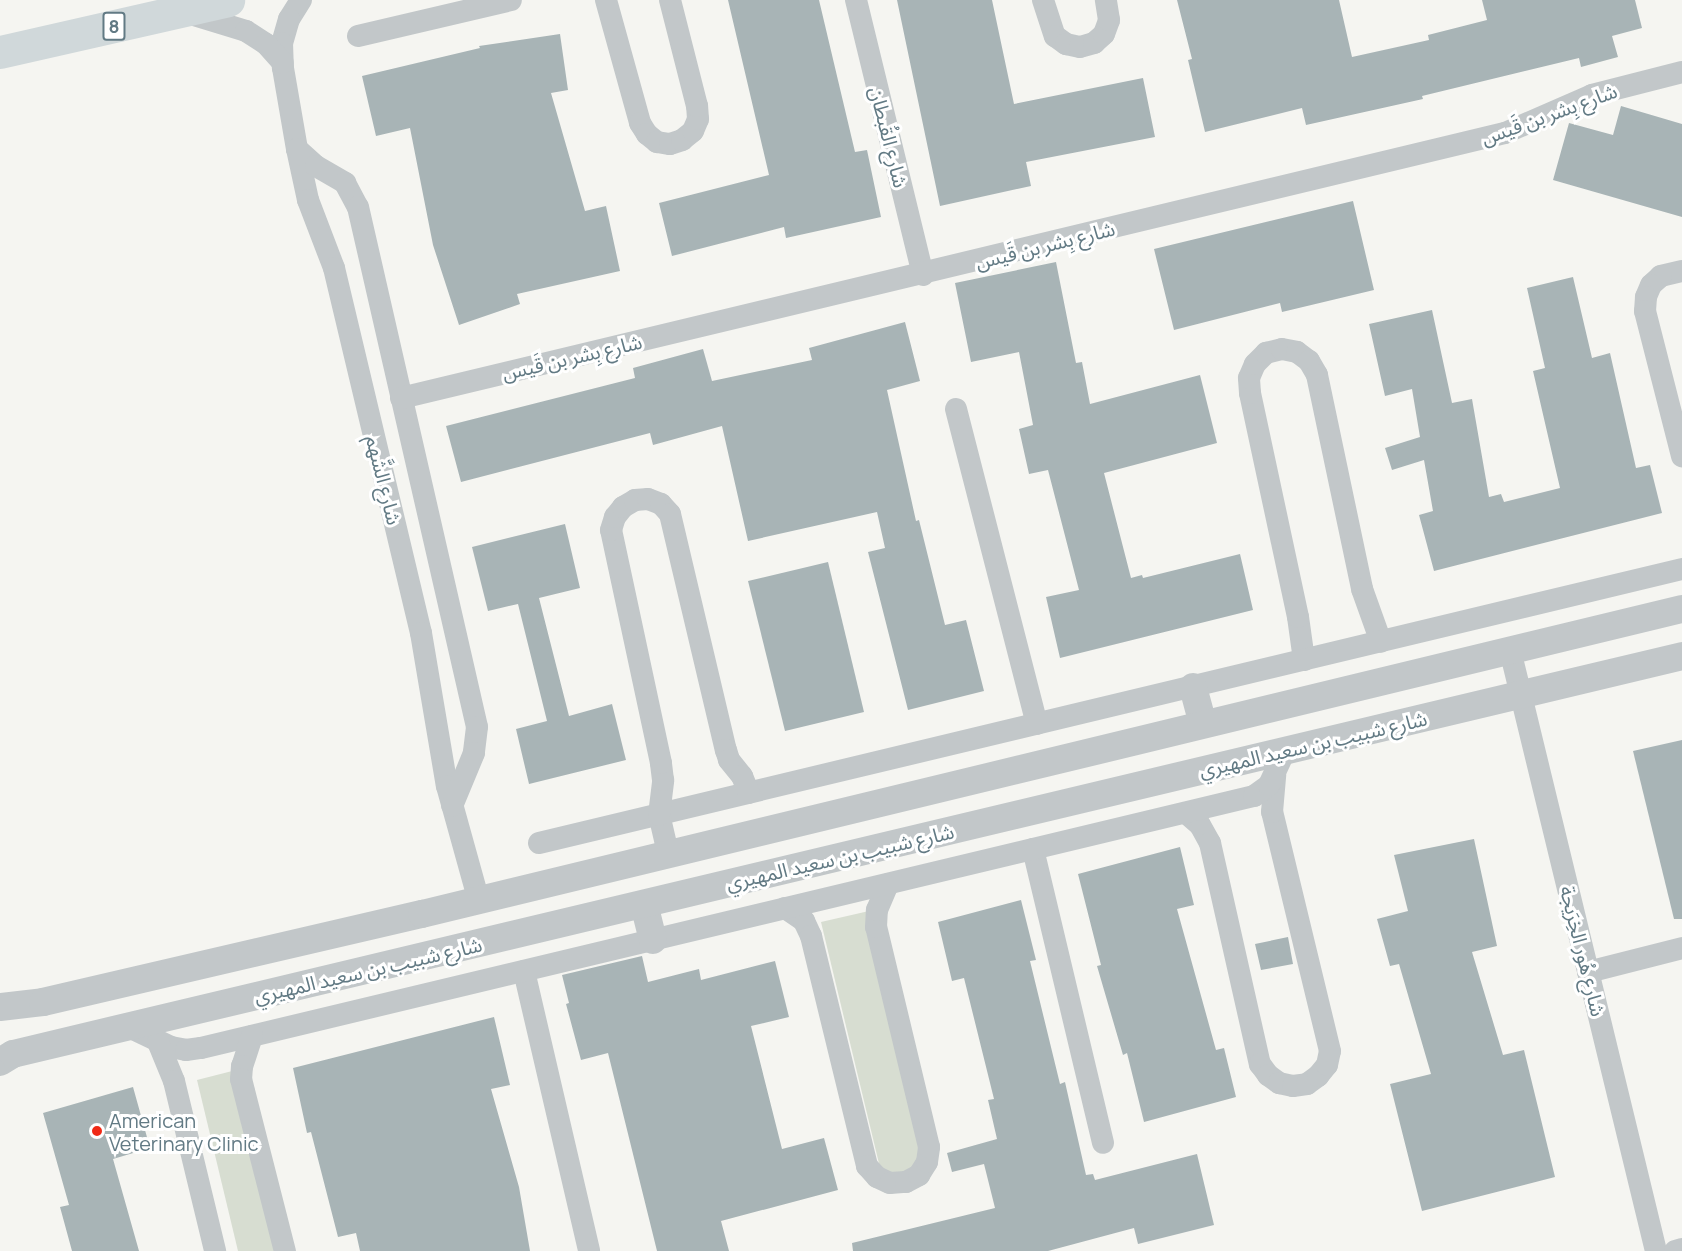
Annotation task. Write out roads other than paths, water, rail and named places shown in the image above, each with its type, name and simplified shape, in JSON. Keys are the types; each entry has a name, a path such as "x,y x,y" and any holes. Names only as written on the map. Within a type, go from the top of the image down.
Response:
{"highway":[{"name":"8","path":"0,52 228,0"}],"street":[{"name":"شارع الشَّهم","path":"301,0 289,19 285,31 283,63 297,149 308,200 334,268 421,633 441,759 478,898"},
{"path":"358,36 511,0"},
{"path":"606,0 640,123 646,134 657,142 670,144 682,140 693,131 698,119 697,106 670,0"},
{"name":"شارع القُبطان","path":"856,0 922,275"},
{"path":"1043,0 1055,36 1066,45 1080,47 1094,43 1104,34 1109,20 1106,0"},
{"path":"183,11 246,31 266,44 283,63"},
{"name":"شارع بِشر بن قَيس","path":"401,398 922,275 1505,133 1592,95 1682,72"},
{"path":"297,149 351,190 358,207 477,727 477,745 452,806"},
{"path":"308,200 324,186 333,185 351,190"},
{"path":"1682,271 1661,276 1652,285 1646,297 1646,311 1682,456"},
{"path":"1304,660 1300,625 1250,393 1249,378 1255,364 1266,353 1282,349 1297,352 1303,356 1309,361 1317,375 1362,590 1381,642"},
{"path":"956,409 1037,724"},
{"path":"668,853 659,815 662,772 611,530 615,517 623,507 635,501 648,500 661,504 670,513 726,750 729,760 742,776 749,793"},
{"path":"539,843 1682,569"},
{"path":"0,1007 43,1002 1682,609"},
{"name":"شارع هُور الخِرَيجة","path":"1510,650 1656,1251"},
{"name":"شارع شبيب بن سعيد المهيري","path":"0,1062 14,1054 740,880 1280,763 1521,694 1682,656"},
{"path":"1193,687 1203,724"},
{"path":"441,759 456,766 470,761"},
{"path":"129,1026 158,1041 186,1050 252,1036 1254,796 1269,785 1280,763"},
{"name":"شارع شبيب بن سعيد المهيري","path":"1186,813 1200,825 1210,843 1260,1064 1268,1075 1279,1083 1293,1086 1306,1084 1318,1076 1327,1065 1330,1051 1272,812 1280,763"},
{"path":"728,838 740,880"},
{"path":"1034,849 1102,1143"},
{"name":"شارع شبيب بن سعيد المهيري","path":"785,908 804,921 811,936 867,1166 877,1177 891,1183 906,1182 919,1175 927,1162 929,1147 876,927 877,910 888,884"},
{"path":"644,904 653,940"},
{"path":"1588,972 1682,948"},
{"path":"524,971 588,1251"},
{"name":"شارع شبيب بن سعيد المهيري","path":"252,1036 242,1066 241,1079 285,1251"},
{"path":"158,1041 174,1081 215,1251"},
{"path":"1675,1251 1682,1249"}],"place":[{"name":"American Veterinary Clinic","path":"97,1131"}]}
